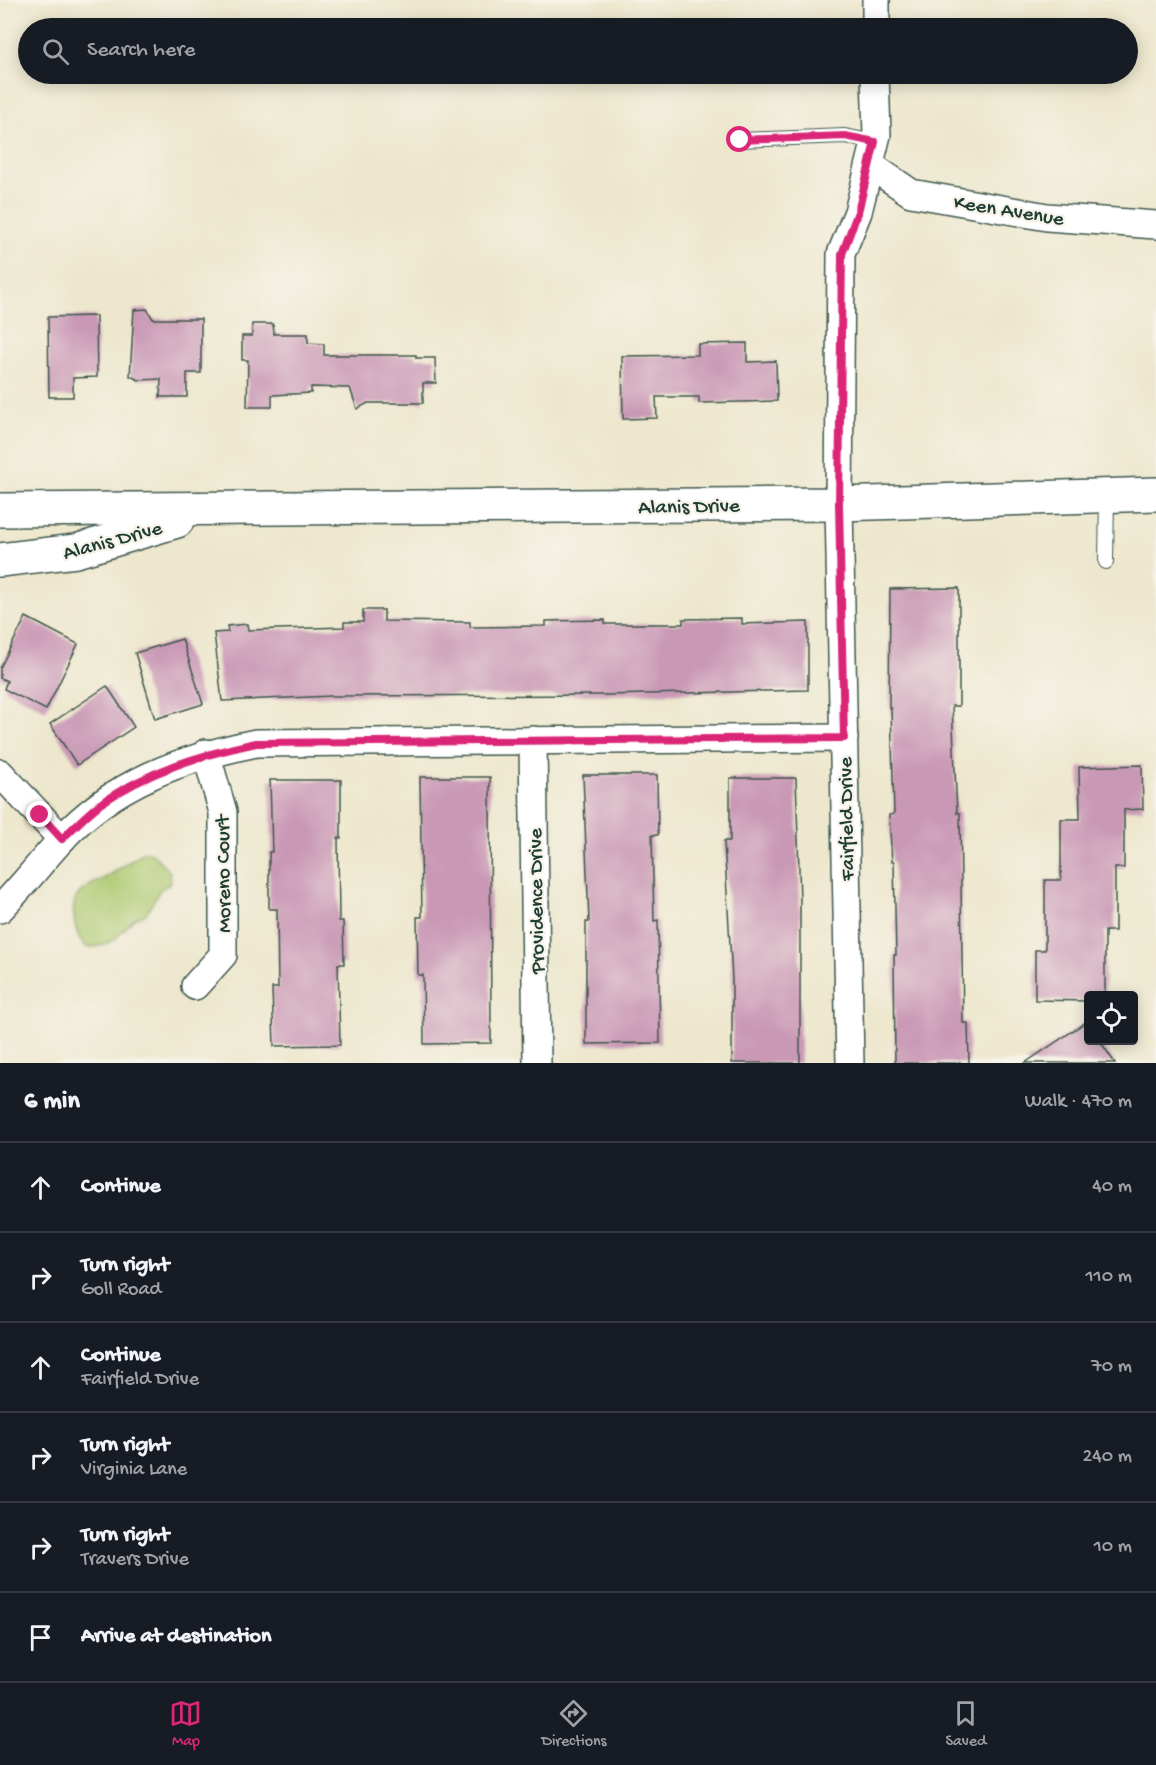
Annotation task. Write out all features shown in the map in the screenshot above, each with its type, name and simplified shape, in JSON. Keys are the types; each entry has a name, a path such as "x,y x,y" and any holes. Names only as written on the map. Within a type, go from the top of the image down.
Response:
{"main road":[{"name":"Alanis Drive","path":"0,510 839,504 1156,494"},
{"name":"Alanis Drive","path":"0,560 76,551 123,535 222,509"}],"street":[{"path":"876,0 876,18"},
{"name":"Fairfield Drive","path":"850,1063 839,504 842,254 858,212 873,154 875,84"},
{"name":"Keen Avenue","path":"873,154 911,193 1047,217 1156,225"},
{"path":"0,909 23,887 62,839 99,805 151,774 206,753 256,743 844,738"},
{"name":"Providence Drive","path":"533,740 537,1063"},
{"name":"Moreno Court","path":"195,986 223,955 223,812 206,753"},
{"path":"0,773 62,839"}],"lane":[{"path":"740,140 845,136 873,154"},
{"path":"1106,562 1107,496"}],"green space":[{"path":"145,851 154,855 170,872 170,883 160,890 146,914 134,919 115,939 104,945 88,948 80,940 75,924 75,900 82,890 113,873"}],"building":[{"path":"147,309 153,319 201,319 201,373 187,373 187,397 160,397 161,379 139,380 130,376 134,310"},
{"path":"96,316 97,377 73,378 73,397 49,397 48,317"},
{"path":"252,324 273,324 274,334 308,334 308,343 324,344 324,355 416,355 416,358 435,358 436,383 423,383 423,403 368,403 357,409 350,388 311,387 311,393 272,395 272,407 247,407 248,360 242,360 242,336 252,336"},
{"path":"747,343 747,362 776,361 777,401 699,403 699,397 656,397 657,418 623,419 622,356 698,355 698,344"},
{"path":"959,588 959,706 952,706 957,813 960,813 963,1023 968,1023 969,1063 895,1063 894,862 892,862 889,815 894,814 891,708 889,708 890,589"},
{"path":"363,610 384,610 384,621 470,622 470,627 546,626 546,621 605,620 605,624 683,624 683,619 742,618 742,624 808,622 808,690 606,695 332,696 222,701 214,633 228,632 227,626 247,624 248,630 344,627 344,622 363,622"},
{"path":"26,617 78,644 46,710 4,689 7,681 0,678 0,668"},
{"path":"182,639 203,704 155,719 135,653"},
{"path":"107,686 134,727 77,765 50,724"},
{"path":"1142,765 1143,809 1124,810 1124,868 1115,868 1115,931 1105,931 1105,991 1084,991 1084,1001 1035,1000 1035,950 1045,950 1045,880 1061,880 1061,819 1080,819 1079,767"},
{"path":"583,775 657,775 658,835 652,835 654,921 658,920 660,1043 586,1044 586,922 589,922"},
{"path":"420,777 490,777 491,1043 424,1044 423,975 418,975 417,917 422,917"},
{"path":"730,778 796,778 800,900 800,1063 732,1063 732,979 724,841 730,841"},
{"path":"270,780 341,780 341,838 338,838 339,921 343,921 344,964 338,964 340,1045 274,1046 272,988 278,988 277,909 269,909 269,852 272,852"},
{"path":"1084,1023 1084,1045 1103,1045 1115,1063 1025,1063"}],"route":[{"path":"40,815 62,839 99,805 151,774 206,753 256,743 844,738 839,504 842,254 858,212 875,142 845,136 740,140"}]}
